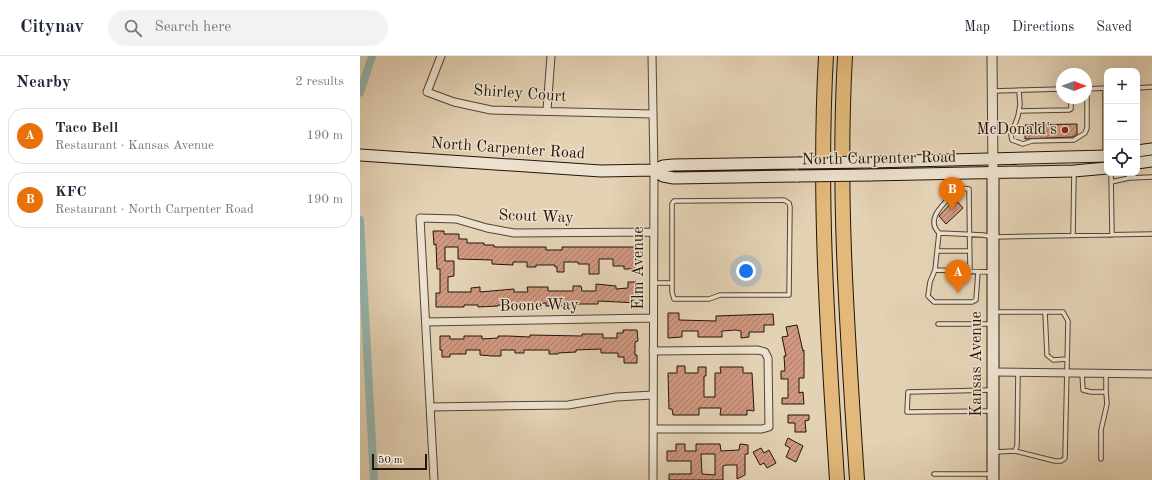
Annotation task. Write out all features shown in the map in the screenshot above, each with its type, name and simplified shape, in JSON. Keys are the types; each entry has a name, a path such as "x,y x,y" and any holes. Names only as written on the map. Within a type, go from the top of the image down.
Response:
{"highway":[{"path":"826,56 823,136 823,219 837,480"},
{"path":"845,56 842,136 842,226 857,480"}],"main road":[{"path":"1140,151 1152,149"},
{"name":"North Carpenter Road","path":"360,155 565,169 654,170 673,165 993,160 1104,156"},
{"path":"1140,162 1152,160"},
{"name":"North Carpenter Road","path":"654,170 663,176 674,178 993,173 1074,171 1104,168"},
{"name":"Kansas Avenue","path":"993,173 993,477"}],"street":[{"name":"Shirley Court","path":"441,56 427,92 454,102 491,110 547,110 652,114"},
{"path":"547,110 551,56"},
{"name":"Elm Avenue","path":"652,56 654,170 653,480"},
{"name":"Kansas Avenue","path":"992,56 993,173"},
{"name":"Scout Way","path":"426,322 420,218 456,219 502,232 514,233 654,232"},
{"name":"Boone Way","path":"426,322 653,318"},
{"path":"426,322 434,480"},
{"path":"653,351 758,350 765,352 768,358 769,427 762,429 653,429"},
{"path":"993,372 1152,374"},
{"path":"430,407 568,405 616,397 653,395"}],"lane":[{"path":"1140,88 1152,87"},
{"path":"1092,89 1104,88"},
{"path":"992,91 1056,89"},
{"path":"1019,90 1019,111 1011,135 1012,140 1017,143 1074,140 1080,138 1086,131 1086,104"},
{"path":"1019,111 1069,110 1071,109 1071,104"},
{"path":"1106,104 1106,140"},
{"path":"1072,235 1074,171"},
{"path":"1111,176 1112,235"},
{"path":"1111,182 1129,178 1152,177"},
{"path":"970,272 968,234 969,189 961,188 957,190 936,212 933,222 934,228 939,233 968,234 993,237 1152,234"},
{"path":"784,200 789,203 789,295 720,295 709,299 674,299 672,283 672,204 674,201 784,200"},
{"path":"939,233 935,270 930,282 928,296 934,302 967,303 976,300 978,272"},
{"path":"938,251 969,251"},
{"path":"935,270 993,272"},
{"path":"653,283 672,283"},
{"path":"993,312 1063,312 1068,321 1064,460 1055,461 1014,450 993,452"},
{"path":"1045,312 1047,355 1053,360 1067,359"},
{"path":"938,324 993,324"},
{"path":"1014,450 1017,446 1018,433 1018,372"},
{"path":"1082,372 1083,390 1091,392 1106,392"},
{"path":"1101,459 1101,430 1107,404 1106,373"},
{"path":"993,390 908,392 907,412 993,411"},
{"path":"934,474 993,477"}],"building":[{"path":"1077,124 1077,134 1073,137 1025,139 1025,125"},
{"path":"955,199 963,208 946,224 939,216"},
{"path":"433,231 444,231 444,234 459,234 459,239 467,239 467,243 484,243 484,245 494,245 494,247 546,247 546,250 562,250 562,247 638,247 638,260 635,260 635,269 624,269 624,266 613,266 613,259 599,259 599,274 589,274 589,264 564,262 564,272 557,272 557,267 555,267 555,265 536,265 536,267 527,267 527,262 513,262 513,265 492,264 492,260 458,259 458,247 445,247 445,261 454,261 454,276 448,277 448,292 471,292 471,288 480,287 480,292 514,289 514,292 528,292 527,287 548,287 548,291 573,291 573,286 581,286 582,291 596,291 596,284 616,286 616,289 628,288 628,282 636,282 639,303 598,301 598,304 566,304 566,306 546,306 546,303 530,304 530,306 498,305 478,307 478,305 464,305 464,307 436,307 436,293 440,293 440,269 437,269 436,244 434,245"},
{"path":"668,313 679,313 679,320 716,321 716,316 773,314 774,325 764,325 764,332 749,332 749,337 741,338 741,331 736,330 722,331 722,337 698,337 698,331 682,331 682,337 668,338"},
{"path":"797,325 803,351 804,350 804,378 799,378 799,393 803,392 804,404 782,404 782,398 788,398 788,379 781,379 781,371 785,371 784,356 786,356 782,337 788,336 786,327"},
{"path":"623,330 637,330 638,341 635,342 635,355 637,355 637,363 624,363 624,357 618,357 618,353 601,353 601,349 576,350 576,352 558,354 549,354 549,350 524,350 524,353 515,353 515,350 501,350 501,356 480,355 480,350 466,350 466,354 450,354 450,357 442,357 442,350 440,350 440,336 450,336 450,339 464,339 464,336 482,336 482,339 498,338 498,336 530,337 530,335 582,336 582,334 603,334 603,338 617,338 617,333 623,333"},
{"path":"677,366 685,366 685,373 698,373 698,367 706,367 706,376 704,376 704,397 715,397 715,373 721,373 720,367 743,367 743,373 752,373 754,411 747,410 747,415 720,415 721,408 699,408 699,415 673,415 672,409 669,409 668,373 677,373"},
{"path":"788,415 809,415 809,420 805,421 806,432 795,432 795,423 788,423"},
{"path":"788,438 803,446 796,462 786,457 790,448 785,445"},
{"path":"676,444 685,444 685,451 696,451 696,444 720,444 721,451 739,450 740,444 748,445 748,454 745,454 745,475 737,479 737,465 726,465 723,466 723,480 669,480 669,474 691,474 691,461 667,461 667,451 676,451","holes":["701,454 715,454 715,475 702,474"]},
{"path":"761,448 764,453 769,450 776,463 767,468 764,463 760,465 753,452"}],"waterway":[{"path":"360,93 372,56"},
{"path":"360,220 374,480"}],"place":[{"name":"McDonald's","path":"1065,130"},
{"name":"KFC","path":"952,210"},
{"name":"Taco Bell","path":"958,293"}]}
